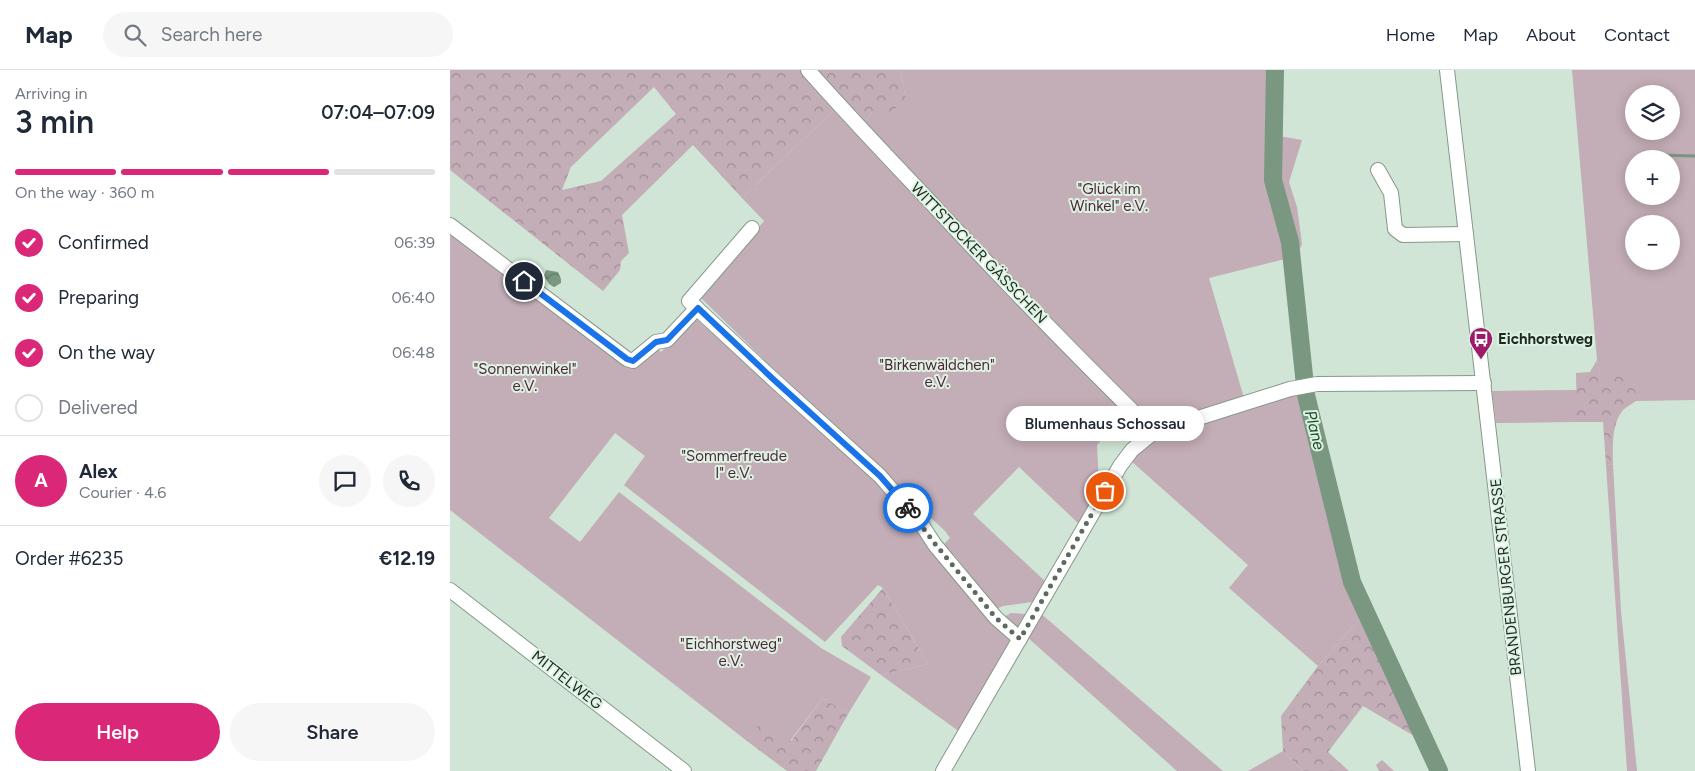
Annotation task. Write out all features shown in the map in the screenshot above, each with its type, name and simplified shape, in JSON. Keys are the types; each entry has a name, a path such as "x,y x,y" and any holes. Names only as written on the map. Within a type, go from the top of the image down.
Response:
{"street":[{"name":"WITTSTOCKER GÄSSCHEN","path":"808,70 851,119 952,226 1094,374 1154,432"},
{"name":"BRANDENBURGER STRASSE","path":"1447,70 1528,771"},
{"path":"1378,170 1391,194 1395,228 1403,235 1466,234"},
{"path":"450,225 627,359 633,361 656,342 667,340 698,308"},
{"path":"752,228 689,301 880,476 920,522 936,545 996,618 1020,639"},
{"path":"943,771 1120,466 1132,450 1154,432 1290,389 1317,384 1484,383"},
{"name":"MITTELWEG","path":"450,590 684,771"}],"green space":[{"path":"450,70 802,70 835,109 742,198 693,145 622,215 629,253 621,261 620,270 603,291 450,170","holes":["654,87 676,114 601,181 562,190 571,167"]},
{"path":"813,70 900,70 906,98 885,118 873,110 863,127"},
{"name":"\"Glück im Winkel\" e.V.","path":"900,70 1278,70 1279,136 1302,140 1289,182 1297,207 1302,244 1297,256 1209,278 1244,398 1155,427 863,127 873,110 906,98"},
{"path":"1572,70 1695,70 1695,400 1636,401 1636,392 1600,376 1597,360"},
{"name":"\"Birkenwäldchen\" e.V.","path":"835,109 1126,411 1097,445 1099,487 1079,524 1019,467 973,514 1047,583 1039,597 1032,602 1003,606 996,609 956,557 943,545 950,538 945,531 827,421 700,297 764,221 742,198"},
{"path":"450,228 633,369 655,347 661,352 695,318 870,471 1011,640 964,728 957,730 881,675 928,664 883,588 878,585 825,642 624,485 645,456 615,433 549,518 580,542 619,492 821,648 871,677 848,714 823,698 790,741 761,722 747,741 450,510"},
{"path":"1597,360 1600,376 1624,377 1636,392 1636,401 1623,410 1616,422 1613,464 1606,465 1603,422 1577,422 1576,373 1590,372"},
{"path":"1309,390 1352,582 1367,611 1318,666 1229,588 1248,565 1130,460 1153,439"},
{"path":"1577,390 1577,422 1496,423 1492,391"},
{"path":"1613,464 1621,611 1637,771 1627,771 1606,465"},
{"path":"883,588 928,664 881,675 842,646 841,637"},
{"path":"1367,611 1433,747 1363,706 1328,752 1349,771 1303,771 1283,751 1281,716 1318,666"},
{"path":"1039,612 1223,771 1177,771 1026,636"},
{"path":"1011,613 1026,614 1020,627 1015,628 1004,617"},
{"path":"823,698 848,714 816,771 787,771 747,741 761,721 791,741"},
{"path":"1283,751 1303,771 1248,771"},
{"path":"1382,760 1394,771 1379,771 1376,765"}],"water":[{"path":"546,270 558,272 561,283 554,287 549,284 544,276"}],"waterway":[{"name":"Plane","path":"1275,70 1273,180 1290,242 1306,395 1352,582 1439,771"},
{"path":"1680,156 1695,156"}],"way so far":[{"path":"908,508 996,618 1020,639 1105,491"}],"place":[{"name":"Eichhorstweg","path":"1481,360"},
{"name":"Blumenhaus Schossau","path":"1105,491"}],"route":[{"path":"524,281 627,359 633,361 656,342 667,340 698,308 880,476 908,508"}],"park label":[{"name":"\"Sonnenwinkel\" e.V.","path":"525,378"},
{"name":"\"Sommerfreude I\" e.V.","path":"734,464"},
{"name":"\"Eichhorstweg\" e.V.","path":"731,652"}]}
